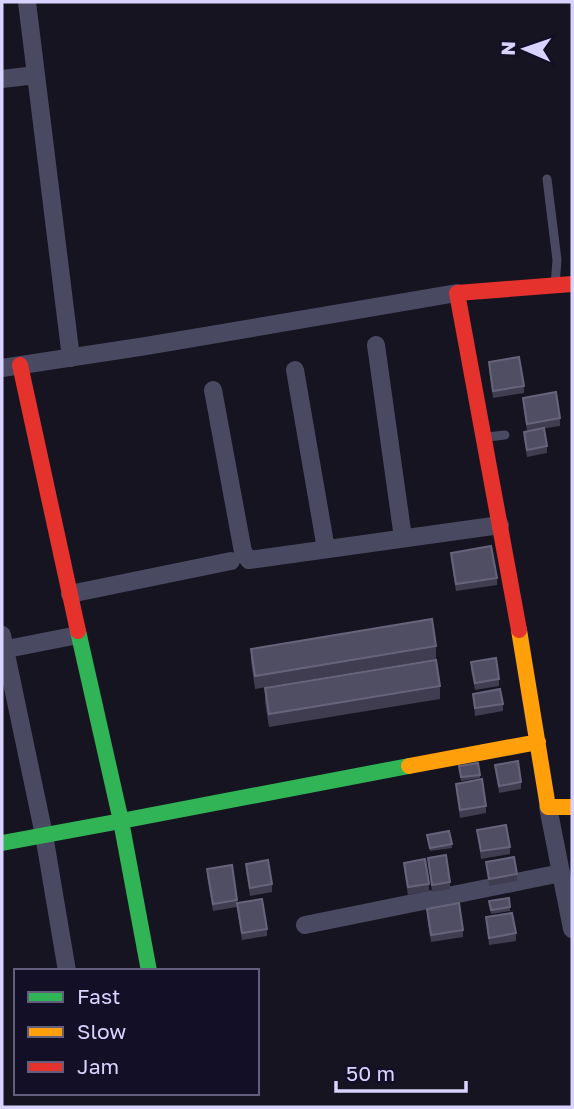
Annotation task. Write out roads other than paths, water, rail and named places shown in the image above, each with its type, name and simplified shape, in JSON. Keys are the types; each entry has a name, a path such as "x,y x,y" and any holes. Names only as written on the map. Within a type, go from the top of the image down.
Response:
{"street":[{"path":"27,2 71,358"},
{"path":"2,79 36,75"},
{"path":"2,368 457,293 572,284"},
{"path":"457,293 486,437 548,807 572,929"},
{"path":"376,345 404,538"},
{"path":"20,365 121,821 149,969"},
{"path":"295,370 326,549"},
{"path":"213,390 245,557 253,561 500,525"},
{"path":"69,594 231,561"},
{"path":"67,969 44,835 3,645 78,635"},
{"path":"2,843 538,742"},
{"path":"548,807 572,807"},
{"path":"305,925 561,873"}],"lane":[{"path":"547,179 557,260 555,285"},
{"path":"486,437 505,435"}]}
